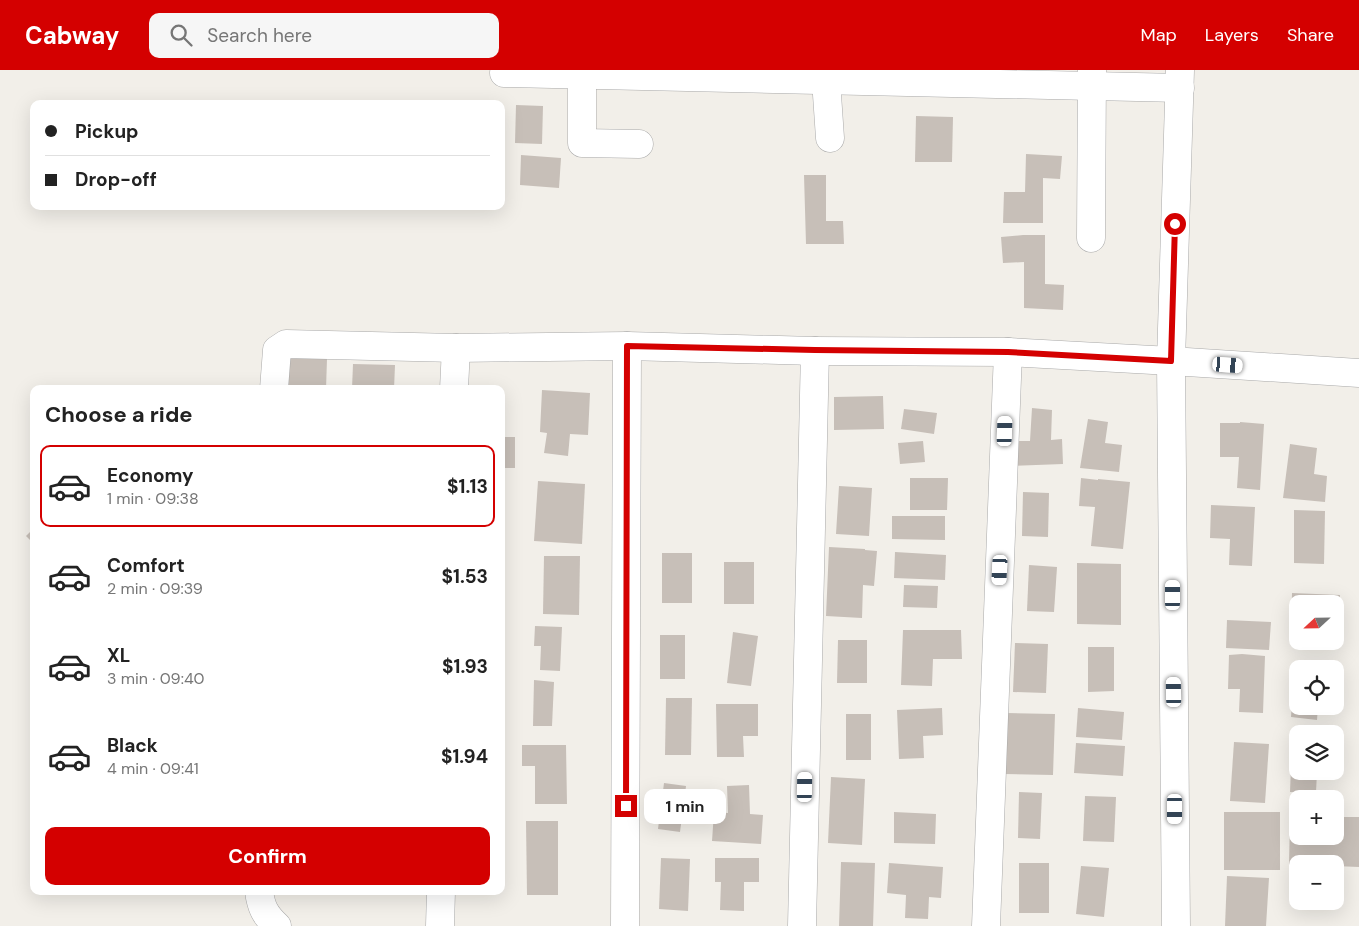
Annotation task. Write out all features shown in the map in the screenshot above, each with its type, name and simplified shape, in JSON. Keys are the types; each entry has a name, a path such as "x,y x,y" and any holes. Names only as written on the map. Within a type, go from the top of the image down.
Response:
{"street":[{"path":"504,74 826,80 896,76 1180,79 1171,361 1176,926"},
{"path":"582,75 582,143 639,144"},
{"path":"1091,238 1092,78"},
{"path":"826,80 830,138"},
{"path":"274,385 277,350 286,344 456,348 627,346 1008,352 1359,373"},
{"path":"625,926 627,346"},
{"path":"454,385 456,348"},
{"path":"802,926 815,350"},
{"path":"986,926 1008,352"},
{"path":"260,895 261,906 271,921 278,926"},
{"path":"440,895 440,926"}],"building":[{"path":"516,105 543,106 542,144 515,143"},
{"path":"916,116 953,117 952,162 915,162"},
{"path":"1026,154 1062,156 1060,179 1043,178 1043,223 1003,223 1004,192 1025,192"},
{"path":"521,155 561,158 559,188 520,185"},
{"path":"804,175 826,175 826,221 843,221 844,244 806,244"},
{"path":"1045,235 1045,284 1064,285 1063,310 1024,308 1024,262 1003,263 1001,237"},
{"path":"282,356 327,359 326,385 281,385"},
{"path":"353,364 395,365 394,385 352,385"},
{"path":"542,390 590,393 588,435 570,434 568,456 544,453 547,433 540,432"},
{"path":"883,396 884,429 834,430 834,397"},
{"path":"1032,408 1052,410 1051,440 1062,439 1063,464 1010,466 1009,441 1030,441"},
{"path":"904,409 937,413 934,434 901,429"},
{"path":"1088,419 1108,422 1105,443 1122,445 1119,472 1080,468"},
{"path":"1220,423 1264,424 1260,490 1237,488 1239,457 1220,457"},
{"path":"505,437 515,437 515,468 505,468"},
{"path":"923,441 925,462 900,464 898,443"},
{"path":"1290,444 1317,448 1314,474 1327,476 1325,502 1283,498"},
{"path":"910,478 948,478 947,510 910,510"},
{"path":"1081,478 1130,482 1123,549 1091,546 1095,507 1079,506"},
{"path":"538,481 585,484 582,544 534,541"},
{"path":"839,486 872,488 869,536 836,534"},
{"path":"1023,492 1049,493 1048,537 1022,536"},
{"path":"1211,505 1255,507 1252,566 1229,565 1230,539 1210,538"},
{"path":"1294,510 1325,511 1324,564 1294,563"},
{"path":"892,516 945,516 945,540 892,539"},
{"path":"30,532 30,540 26,536"},
{"path":"829,547 877,551 874,586 863,585 862,618 826,616"},
{"path":"895,552 946,555 945,580 894,578"},
{"path":"662,553 692,553 692,603 662,603"},
{"path":"544,556 580,556 579,615 543,614"},
{"path":"724,562 754,562 754,604 724,604"},
{"path":"1077,563 1121,564 1121,625 1077,624"},
{"path":"1029,565 1057,567 1054,612 1027,611"},
{"path":"904,585 938,586 937,608 903,607"},
{"path":"1292,593 1340,595 1292,595"},
{"path":"1227,620 1271,622 1269,650 1226,648"},
{"path":"535,626 562,627 560,671 540,670 541,646 534,646"},
{"path":"903,630 961,630 962,659 933,659 932,686 901,685"},
{"path":"733,632 758,636 751,686 727,683"},
{"path":"660,635 685,635 685,679 660,679"},
{"path":"838,640 867,640 867,683 837,683"},
{"path":"1015,643 1048,644 1046,693 1013,692"},
{"path":"1088,647 1114,647 1114,691 1088,692"},
{"path":"1229,655 1265,656 1263,713 1239,712 1240,689 1228,689"},
{"path":"534,680 554,682 552,726 533,726"},
{"path":"666,698 692,698 691,755 665,755"},
{"path":"716,704 758,704 758,736 743,736 744,757 717,757"},
{"path":"942,708 943,735 923,736 924,758 899,759 897,710"},
{"path":"1078,708 1124,712 1122,740 1076,737"},
{"path":"1007,713 1055,714 1053,775 1005,774"},
{"path":"846,714 871,714 871,760 846,760"},
{"path":"1291,715 1317,715 1317,720 1291,717"},
{"path":"1234,742 1269,744 1265,803 1230,801"},
{"path":"1076,743 1125,746 1123,776 1074,773"},
{"path":"522,745 566,745 567,804 535,804 535,766 522,766"},
{"path":"831,777 865,779 862,845 828,843"},
{"path":"1290,780 1317,780 1316,790 1290,790"},
{"path":"664,783 686,786 680,832 658,829"},
{"path":"749,785 750,814 763,815 761,844 712,841 714,812 728,813 727,786"},
{"path":"1019,792 1042,793 1040,839 1018,838"},
{"path":"1085,796 1116,797 1114,842 1083,841"},
{"path":"894,812 936,814 935,844 894,843"},
{"path":"1224,812 1280,812 1280,870 1224,870"},
{"path":"1344,817 1359,817 1359,867 1344,866 1344,855 1289,855 1289,845 1344,845"},
{"path":"526,821 558,821 558,895 527,895"},
{"path":"661,858 690,859 688,911 659,909"},
{"path":"715,858 759,858 759,882 744,882 744,911 720,910 721,882 715,882"},
{"path":"841,862 875,863 873,926 839,926"},
{"path":"889,863 943,867 941,898 929,897 928,919 905,918 906,895 887,893"},
{"path":"1019,863 1049,863 1049,913 1019,913"},
{"path":"1081,866 1109,868 1104,917 1076,914"},
{"path":"1227,876 1269,878 1266,926 1225,926"}],"route":[{"path":"626,806 627,346 1008,352 1171,361 1175,224"}]}
